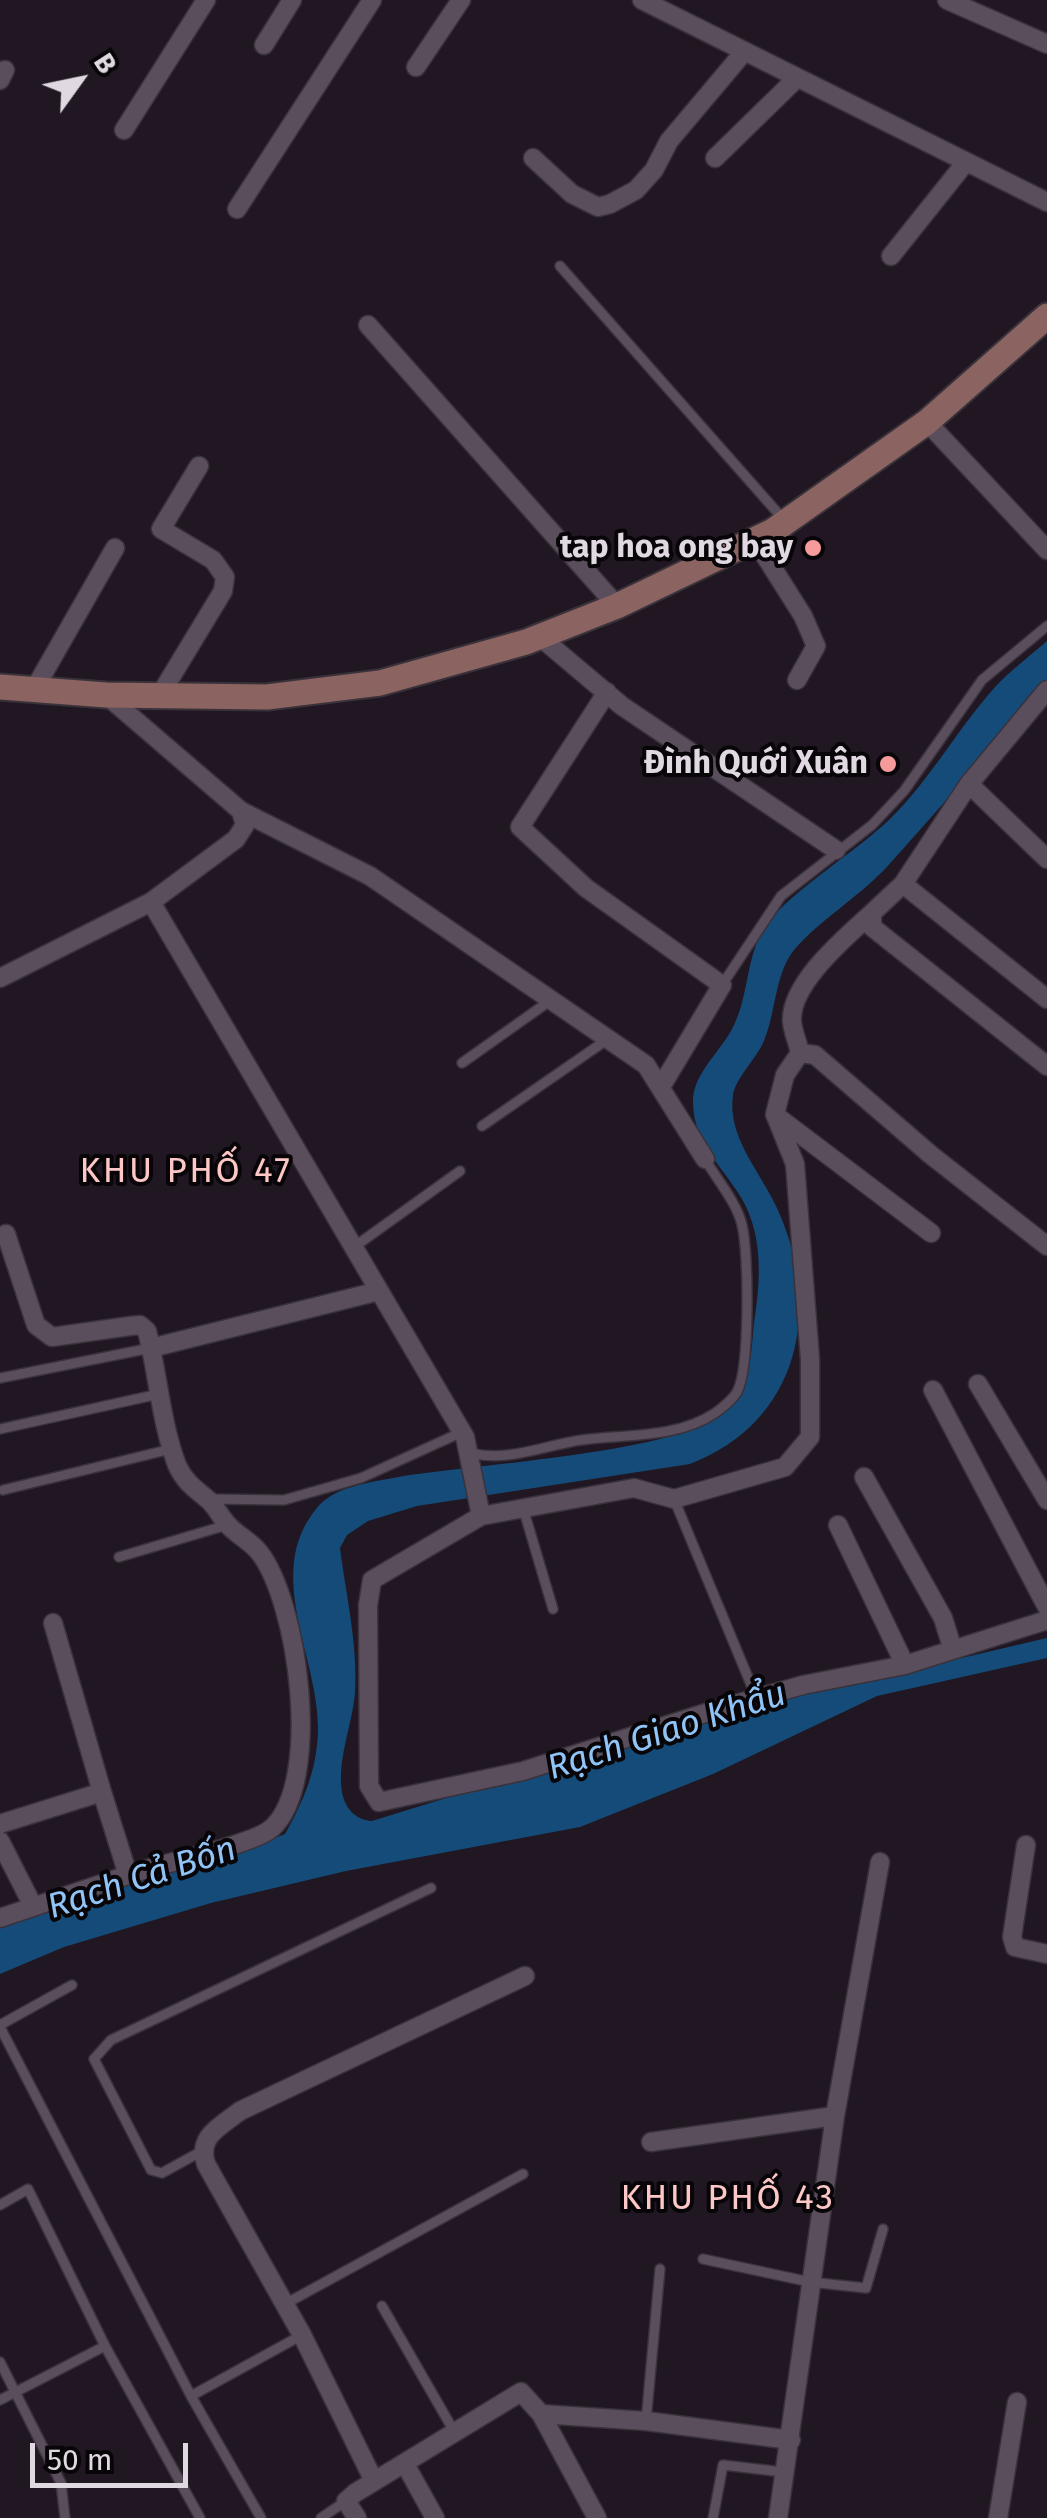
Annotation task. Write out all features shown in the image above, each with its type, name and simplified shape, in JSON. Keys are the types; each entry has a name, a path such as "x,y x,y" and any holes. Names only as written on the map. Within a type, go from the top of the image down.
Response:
{"street":[{"path":"124,130 206,0"},
{"path":"264,45 292,0"},
{"path":"238,209 372,0"},
{"path":"416,67 462,0"},
{"path":"642,0 1047,202"},
{"path":"947,0 1047,44"},
{"path":"533,158 572,194 598,206 610,204 636,190 654,170 668,142 744,52"},
{"path":"715,158 797,78"},
{"path":"891,256 966,162"},
{"path":"0,686 106,695 267,697 319,693 380,683 539,636 617,606 786,522 927,422 1047,316"},
{"path":"368,325 617,606"},
{"path":"927,422 1047,550"},
{"path":"160,695 223,591 226,577 213,560 162,529 199,466"},
{"path":"755,540 803,616 816,646 797,680"},
{"path":"35,688 115,548"},
{"path":"539,636 607,692 836,850"},
{"path":"1047,690 969,784 903,884 823,959 801,993 791,1018 800,1054 785,1075 775,1114 795,1164 810,1359 810,1436 785,1467 674,1499 634,1488 481,1512 372,1580 368,1605 368,1786 379,1802 523,1771 757,1700 905,1665 1047,1620"},
{"path":"607,692 520,828 586,888 722,985 662,1085"},
{"path":"106,695 242,810 370,876 646,1065 705,1159"},
{"path":"969,784 1047,859"},
{"path":"0,978 152,902 236,838 245,825 242,810"},
{"path":"903,884 1047,999"},
{"path":"152,902 462,1432 481,1512"},
{"path":"872,914 872,927 1047,1066"},
{"path":"800,1054 815,1056 930,1155 1047,1246"},
{"path":"775,1114 931,1234"},
{"path":"0,1918 272,1828 283,1810 296,1772 302,1722 291,1628 280,1587 258,1550 227,1525 208,1498 192,1490 174,1448 151,1348 140,1325 52,1337 36,1326 6,1234"},
{"path":"151,1348 379,1292"},
{"path":"978,1384 1047,1500"},
{"path":"933,1390 1047,1606"},
{"path":"864,1477 943,1618 953,1650"},
{"path":"838,1525 905,1665"},
{"path":"53,1624 128,1874"},
{"path":"0,1824 102,1792"},
{"path":"0,1841 33,1906"},
{"path":"1026,1845 1012,1936 1015,1947 1024,1952 1047,1954"},
{"path":"778,2518 835,2116 880,1862"},
{"path":"374,2481 302,2335 202,2151 206,2138 240,2112 525,1976"},
{"path":"651,2142 835,2116"},
{"path":"357,2518 346,2501 521,2392 541,2414 597,2518"},
{"path":"998,2518 1017,2402"},
{"path":"541,2414 646,2421 790,2440"},
{"path":"406,2464 435,2518"}],"lane":[{"path":"560,266 786,522"},
{"path":"722,985 764,916 836,850 872,825 904,791 982,680 1047,626"},
{"path":"462,1062 551,1000"},
{"path":"482,1126 608,1039"},
{"path":"469,1453 497,1460 570,1442 632,1438 669,1430 714,1414 737,1393 746,1317 742,1224 705,1159"},
{"path":"354,1247 460,1171"},
{"path":"0,1378 151,1348"},
{"path":"0,1430 162,1394"},
{"path":"208,1498 284,1500 361,1478 462,1432"},
{"path":"3,1490 174,1448"},
{"path":"674,1499 757,1700"},
{"path":"523,1508 552,1609"},
{"path":"118,1556 227,1525"},
{"path":"202,2151 162,2173 151,2170 94,2060 100,2051 111,2040 430,1888"},
{"path":"72,1985 0,2026 191,2396 261,2518"},
{"path":"285,2304 522,2174"},
{"path":"0,2205 28,2189 104,2346 200,2518"},
{"path":"703,2259 810,2282 866,2288 884,2229"},
{"path":"646,2421 660,2269"},
{"path":"382,2306 455,2433"},
{"path":"191,2396 302,2335"},
{"path":"0,2400 104,2346"},
{"path":"0,2362 62,2483 65,2518"},
{"path":"713,2518 723,2465 783,2472"},
{"path":"320,2518 346,2501"}],"water":[{"path":"1047,641 1047,688 885,869 815,929 787,960 763,1043 735,1089 732,1110 739,1139 776,1206 791,1245 798,1283 799,1321 792,1358 778,1391 757,1420 727,1445 690,1464 417,1506 368,1521 347,1535 340,1548 353,1638 355,1693 342,1767 342,1792 352,1812 372,1821 804,1687 936,1664 1047,1638 1047,1658 877,1696 713,1774 580,1827 346,1871 211,1903 64,1947 0,1974 0,1928 160,1870 215,1861 285,1834 308,1784 318,1730 311,1674 297,1616 294,1561 301,1534 323,1502 351,1487 383,1480 613,1449 658,1439 694,1428 717,1415 727,1403 743,1381 750,1361 758,1255 746,1206 697,1129 693,1103 697,1083 738,1016 755,948 767,924 792,898 890,819 996,686"}],"place":[{"name":"tap hoa ong bay","path":"813,548"},
{"name":"Đình Quới Xuân","path":"888,764"}],"district":[{"name":"KHU PHỐ 47","path":"186,1172"},
{"name":"KHU PHỐ 43","path":"728,2199"}],"water label":[{"name":"Rạch Giao Khẩu","path":"667,1732"},
{"name":"Rạch Cả Bốn","path":"142,1879"}]}
